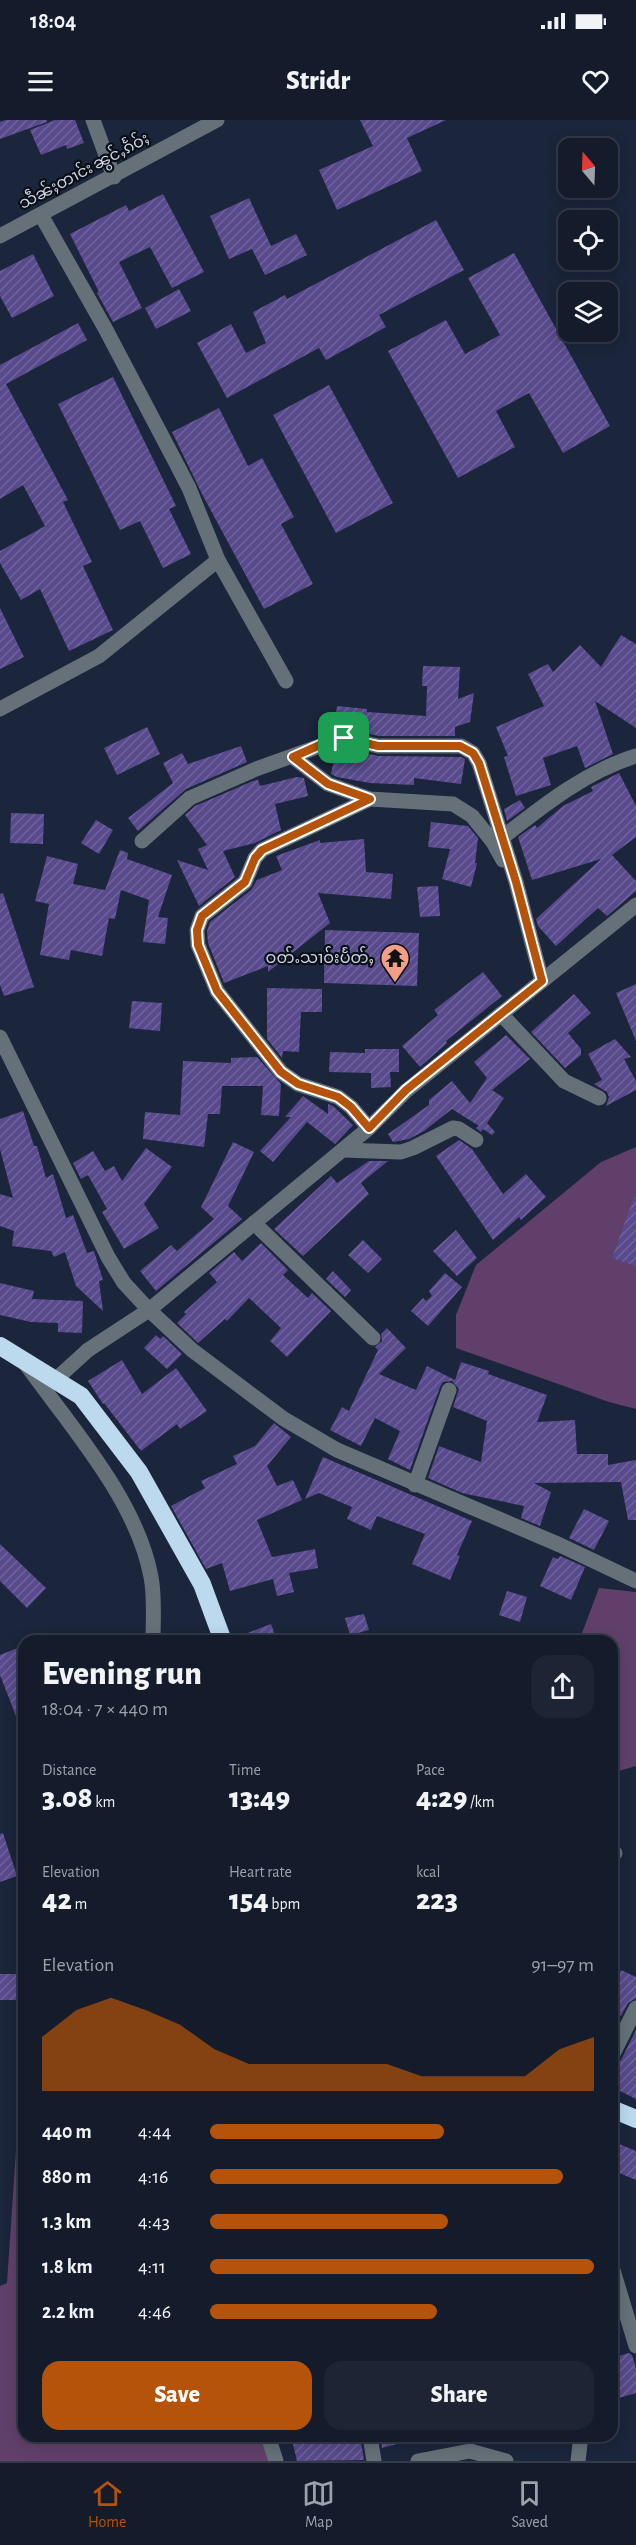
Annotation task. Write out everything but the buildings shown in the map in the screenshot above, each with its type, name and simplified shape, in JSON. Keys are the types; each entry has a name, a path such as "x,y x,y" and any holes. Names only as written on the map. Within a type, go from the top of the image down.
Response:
{"highway":[{"path":"0,1346 81,1396 139,1472 202,1584 221,1635"},
{"path":"618,2112 636,2119"}],"street":[{"path":"93,120 114,177"},
{"name":"သဵၼ်ႈတၢင်း ၼွင်ႇၵႅဝ်ႈ","path":"0,237 217,120"},
{"path":"41,215 105,328 175,460 189,488 218,560 286,681"},
{"path":"0,709 99,656 218,560"},
{"path":"142,841 190,798 331,740 344,738 378,746 460,746 473,753 479,763 503,837 542,981"},
{"path":"503,837 580,780 611,764 636,756"},
{"path":"293,757 328,784 370,799 453,804 472,816 493,842 516,882"},
{"path":"369,1128 351,1107 338,1097 298,1084 281,1072 217,991 198,945 197,930 202,916 245,882 255,858 262,850 370,799"},
{"path":"55,1380 88,1350 149,1310 369,1128 406,1090 542,981 634,913"},
{"path":"501,1014 564,1081 599,1098"},
{"path":"0,1037 108,1257 124,1282 149,1310 192,1350 284,1419 337,1450 539,1536 636,1581"},
{"path":"343,1149 401,1152 453,1128 459,1129 476,1140"},
{"path":"254,1223 373,1338"},
{"path":"24,1362 114,1486 139,1533 152,1578 153,1635"},
{"path":"415,1485 449,1390"},
{"path":"618,2044 636,2008"},
{"path":"618,2287 636,2346"},
{"path":"270,2442 276,2461"},
{"path":"371,2442 374,2461"},
{"path":"578,2461 581,2442"},
{"path":"418,2461 470,2451 506,2461"}],"shaded area":[{"path":"636,1147 636,1409 609,1402 456,1348 456,1315 476,1265 601,1162"},
{"path":"599,1588 636,1592 636,1766 618,1771 618,1635 581,1635"},
{"path":"18,2121 18,2442 272,2442 277,2461 0,2461 0,2286 7,2283"}],"place":[{"name":"ဝတ်ႉသၢဝ်းပႅတ်ႇ","path":"395,984"}],"route":[{"path":"344,738 378,746 460,746 473,753 479,763 490,796 542,981 406,1090 369,1128 351,1107 338,1097 298,1084 281,1072 217,991 198,945 197,930 202,916 245,882 251,873 255,858 262,850 370,799 328,784 293,757 331,740 344,738"}]}
